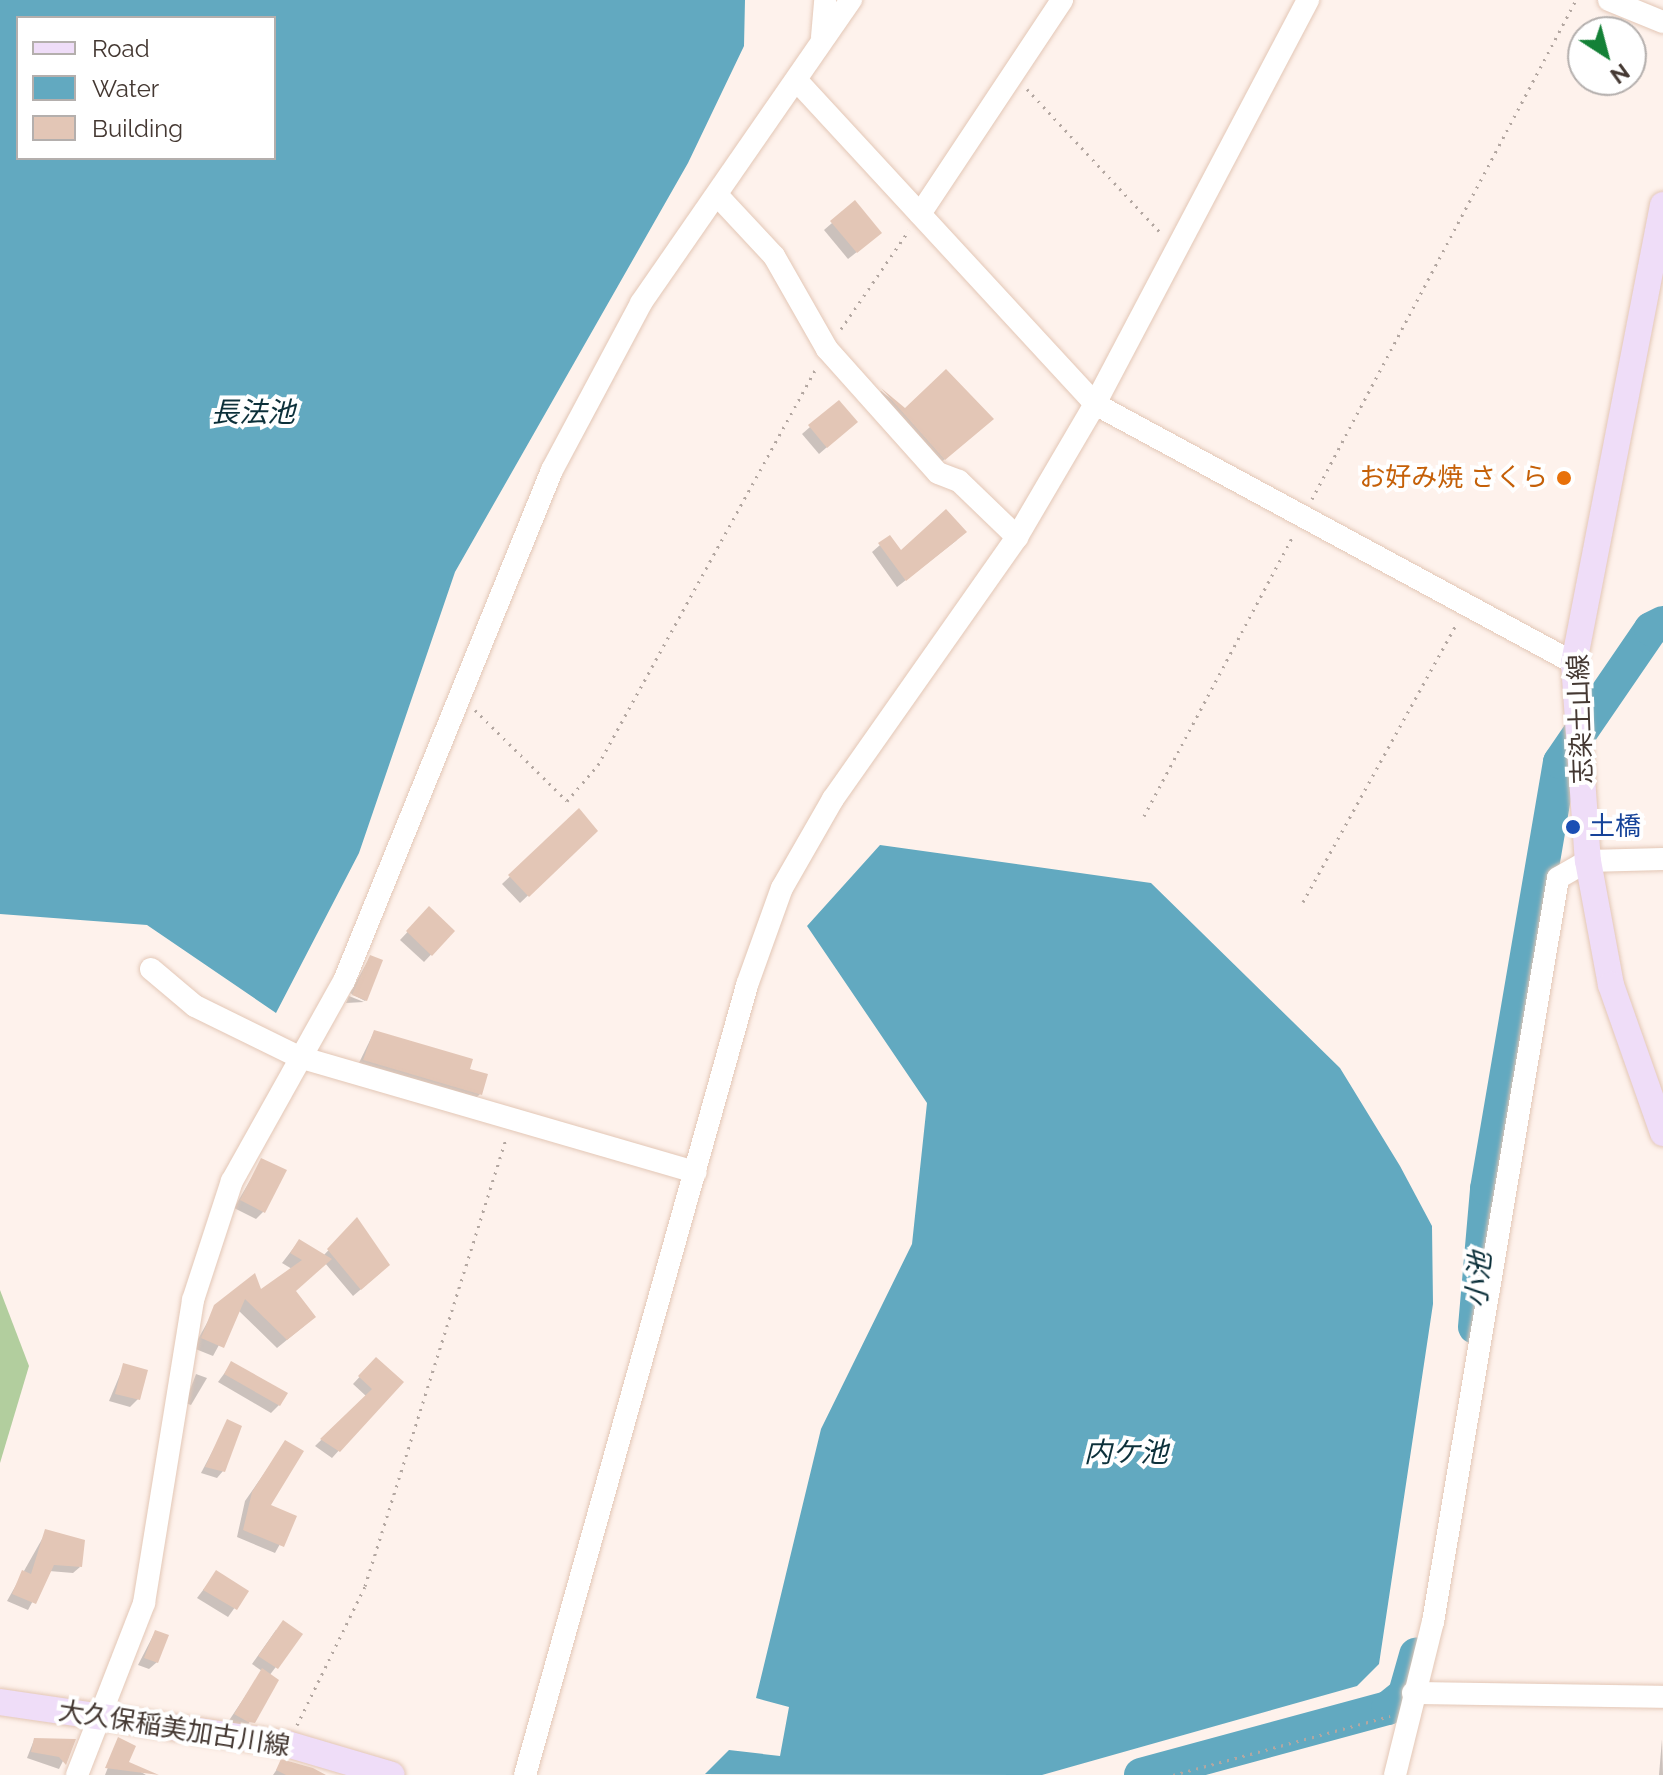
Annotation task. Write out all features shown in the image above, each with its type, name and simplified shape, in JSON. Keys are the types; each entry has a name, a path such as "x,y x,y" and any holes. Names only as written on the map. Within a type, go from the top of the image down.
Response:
{"main road":[{"name":"志染土山線","path":"1663,205 1574,663 1588,861 1611,985 1663,1131"},
{"name":"大久保稲美加古川線","path":"0,1702 100,1720 287,1744 392,1775"}],"street":[{"path":"822,38 825,0"},
{"path":"77,1775 144,1603 175,1390 207,1246 299,1057 344,981 552,470 641,303 799,83 822,38 851,0"},
{"path":"920,214 1011,72 1062,0"},
{"path":"525,1775 696,1172 782,888 833,799 1017,537 1095,404 1174,247 1308,0"},
{"path":"1609,0 1663,22"},
{"path":"799,83 1095,404 1574,663"},
{"path":"718,196 774,256 827,349 938,473 959,481 1017,537"},
{"path":"1395,1775 1471,1415 1558,878 1588,861 1663,859"},
{"path":"151,969 195,1006 299,1057 696,1172"},
{"path":"1410,1703 1663,1697"}],"path":[{"path":"1144,816 1576,0"},
{"path":"1011,72 1174,247"},
{"path":"460,695 567,801 598,765 827,349 920,214"},
{"path":"1303,902 1467,606"},
{"path":"287,1744 365,1586 512,1119"},
{"path":"1173,1775 1410,1703"}],"green space":[{"path":"0,1290 29,1366 0,1463"}],"water":[{"name":"長法池","path":"0,0 745,0 744,46 688,163 455,572 359,853 276,1013 147,925 0,914"},
{"name":"内ケ池","path":"880,845 1151,883 1340,1068 1400,1166 1432,1226 1433,1304 1379,1664 1357,1686 1042,1775 705,1774 729,1750 780,1756 789,1707 756,1698 821,1429 912,1244 927,1103 807,926"}],"building":[{"path":"855,200 882,233 857,253 830,221"},
{"path":"946,369 994,419 945,460 881,388 905,408"},
{"path":"839,400 858,422 827,448 808,425"},
{"path":"946,509 967,532 906,581 878,543 890,535 901,550"},
{"path":"579,808 598,831 529,897 508,875"},
{"path":"429,906 455,931 432,956 406,931"},
{"path":"370,955 383,960 367,1001 352,995"},
{"path":"374,1030 473,1059 470,1069 488,1074 482,1095 363,1060"},
{"path":"261,1158 287,1170 265,1213 240,1200"},
{"path":"357,1217 390,1265 361,1290 327,1249"},
{"path":"299,1239 332,1259 296,1291 316,1317 287,1340 245,1299 224,1348 201,1338 214,1305 255,1273 261,1289 302,1260 290,1253"},
{"path":"376,1357 404,1382 340,1452 320,1439 372,1389 358,1376"},
{"path":"231,1361 288,1393 280,1406 224,1374"},
{"path":"123,1363 148,1370 140,1400 115,1394"},
{"path":"227,1419 242,1426 225,1472 205,1467"},
{"path":"285,1440 304,1451 271,1505 297,1516 284,1547 243,1530 252,1492"},
{"path":"45,1529 85,1540 82,1567 54,1565 36,1604 12,1594 22,1570 31,1574"},
{"path":"216,1570 249,1591 237,1610 203,1590"},
{"path":"283,1620 303,1634 278,1669 258,1656"},
{"path":"155,1630 169,1635 158,1663 144,1658"},
{"path":"262,1668 279,1680 255,1723 248,1722 234,1714"},
{"path":"118,1737 136,1746 129,1762 159,1775 105,1768"},
{"path":"34,1738 76,1739 66,1765 59,1757 31,1752"},
{"path":"281,1759 326,1775 286,1775 276,1770"}],"waterway":[{"name":"小池","path":"1475,1327 1487,1189 1560,762 1651,629 1663,623"},
{"name":"小池","path":"1141,1775 1388,1708 1405,1694 1416,1655"}],"place":[{"name":"お好み焼 さくら","path":"1564,478"},
{"name":"土橋","path":"1573,827"}]}
